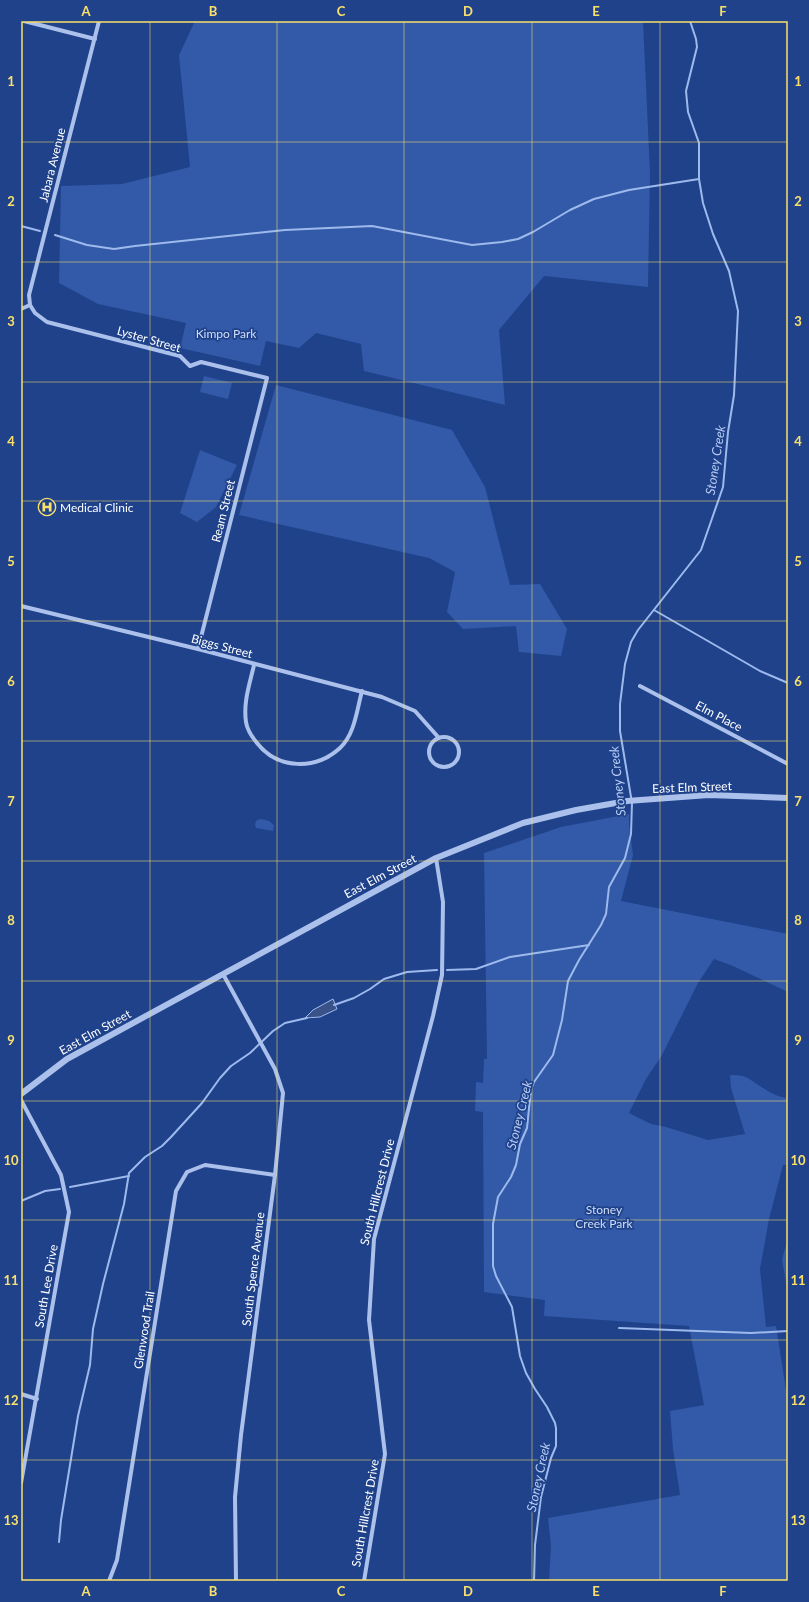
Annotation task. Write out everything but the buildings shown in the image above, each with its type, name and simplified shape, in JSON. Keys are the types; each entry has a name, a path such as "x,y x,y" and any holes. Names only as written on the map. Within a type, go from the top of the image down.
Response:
{"street":[{"path":"24,21 95,39"},
{"name":"Jabara Avenue","path":"30,305 29,295 99,21"},
{"path":"21,309 30,305"},
{"name":"Lyster Street","path":"30,305 35,313 47,322 180,356 190,366 201,362 266,378"},
{"name":"Ream Street","path":"198,649 266,378"},
{"name":"Biggs Street","path":"21,606 198,649 254,665 382,697 415,711 439,738"},
{"path":"254,665 245,706 246,724 252,738 263,751 277,760 292,764 309,764 326,758 341,747 351,732 362,691"},
{"name":"Elm Place","path":"640,686 788,764"},
{"path":"439,738 448,738 453,740 459,748 458,758 451,766 440,768 433,764 429,754 430,746 439,738"},
{"name":"East Elm Street","path":"21,1094 67,1059 436,858 523,823 576,810 627,801 709,795 788,798"},
{"name":"South Hillcrest Drive","path":"364,1581 385,1454 369,1320 374,1239 433,1016 442,975 443,902 436,858"},
{"name":"South Spence Avenue","path":"223,974 274,1069 283,1093 275,1175 241,1435 235,1497 236,1581"},
{"name":"South Lee Drive","path":"21,1100 61,1175 69,1212 21,1483"},
{"name":"Glenwood Trail","path":"109,1581 117,1560 176,1191 187,1172 205,1165 275,1175"},
{"path":"21,1394 37,1399"}],"green space":[{"name":"Kimpo Park","path":"195,21 643,21 650,173 648,287 544,276 499,330 505,405 364,371 361,344 316,333 299,348 266,341 260,366 180,348 186,323 98,304 59,283 61,186 122,184 190,167 179,55"},
{"path":"204,376 232,383 228,399 200,392"},
{"path":"276,385 452,430 485,487 510,585 540,584 567,629 561,656 519,652 516,626 463,629 447,612 455,572 429,558 239,515"},
{"path":"200,450 237,465 216,507 197,522 180,513"},
{"name":"Stoney Creek Park","path":"629,814 633,855 621,901 788,934 788,992 733,966 714,959 698,983 662,1055 646,1079 629,1113 651,1124 708,1140 745,1134 731,1088 730,1075 743,1076 775,1095 788,1098 788,1165 783,1165 769,1219 760,1269 766,1327 776,1326 788,1403 788,1581 549,1581 551,1546 548,1518 680,1495 673,1449 670,1411 704,1405 689,1326 544,1316 545,1300 484,1292 483,1112 475,1111 476,1082 483,1083 484,1059 487,1059 484,853 561,827"},
{"path":"261,819 269,821 274,825 273,831 256,828 255,824 257,820"},
{"path":"788,1237 788,1293 782,1260"}],"shaded area":[{"path":"333,999 337,1009 320,1017 305,1018 313,1010"}],"waterway":[{"name":"Stoney Creek","path":"534,1581 535,1545 541,1497 551,1458 556,1446 556,1428 547,1407 526,1373 520,1356 512,1307 496,1276 493,1266 493,1224 498,1197 511,1177 516,1165 520,1144 527,1128 531,1089 534,1082 553,1055 562,1020 568,981 606,914 609,887 625,858 631,834 632,803 620,731 620,704 625,664 631,642 638,630 701,550 723,487 728,432 734,395 738,311 729,271 713,234 703,203 699,179 699,143 688,112 686,91 697,47 690,21"},
{"path":"55,235 87,245 114,249 285,230 372,226 472,245 518,239 570,210 594,199 629,190 699,179"},
{"path":"21,226 40,231"},
{"path":"654,610 760,671 788,683"},
{"path":"447,970 476,969 510,957 589,945"},
{"path":"334,1005 354,998 384,979 407,972 437,970"},
{"path":"59,1542 61,1520 78,1416 90,1365 93,1329 124,1204 129,1173 145,1157 162,1146 171,1137 202,1103 220,1078 231,1066 250,1053 273,1031 285,1023 307,1018"},
{"path":"70,1187 129,1176"},
{"path":"21,1201 45,1191 60,1189"},
{"path":"619,1328 751,1333 788,1331"}],"place":[{"name":"Medical Clinic","path":"47,507"}]}
